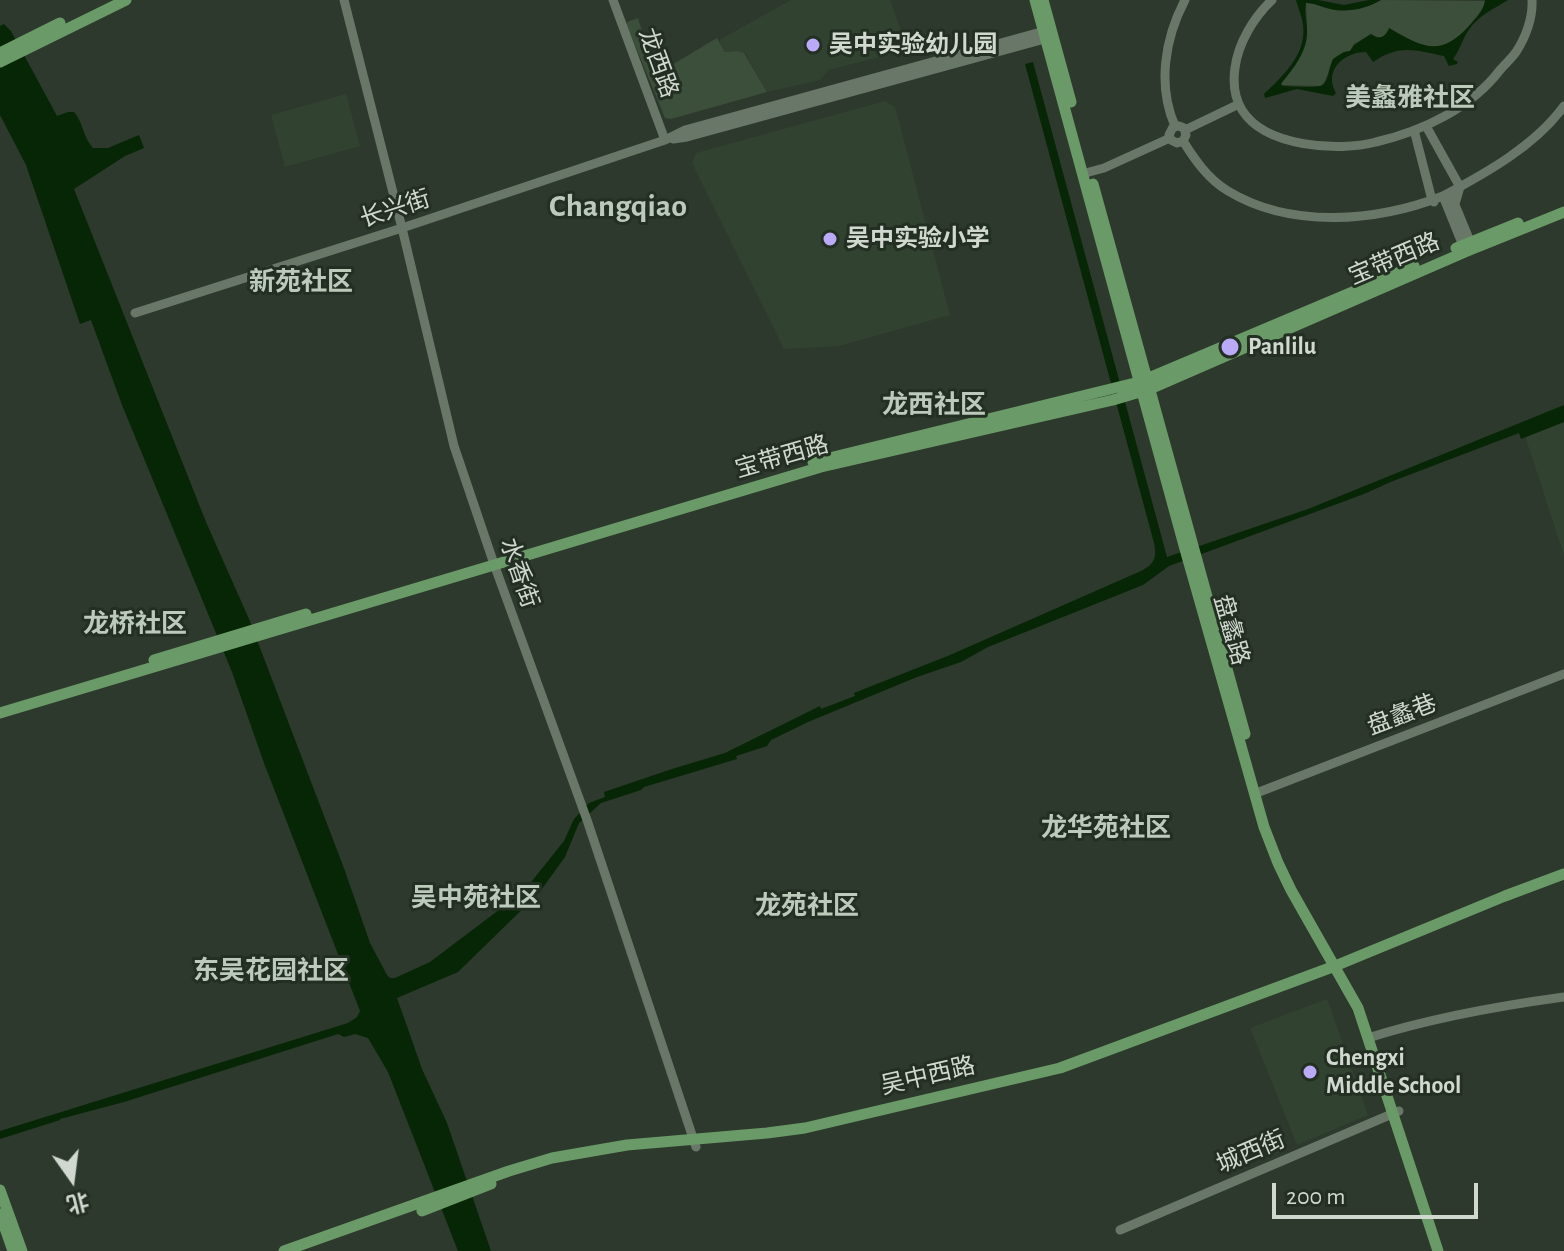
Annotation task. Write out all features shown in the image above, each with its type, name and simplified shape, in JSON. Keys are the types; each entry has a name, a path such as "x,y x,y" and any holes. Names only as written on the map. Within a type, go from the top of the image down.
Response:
{"main road":[{"path":"0,62 20,46 107,0"},
{"path":"0,53 126,0"},
{"name":"盘蠡路","path":"1035,0 1048,34 1278,863 1291,890 1340,968 1372,1037 1438,1251"},
{"name":"盘蠡路","path":"1043,0 1048,34"},
{"name":"宝带西路","path":"0,705 821,467 1145,385 1564,204"},
{"name":"宝带西路","path":"1468,247 1564,212"},
{"name":"宝带西路","path":"0,713 216,644"},
{"name":"吴中西路","path":"1340,968 1564,874"},
{"name":"吴中西路","path":"307,1251 475,1187 524,1173 582,1159 805,1128 1060,1068 1340,968 1564,881"},
{"name":"盘蠡路","path":"1396,1113 1446,1251"},
{"path":"0,1190 22,1251"},
{"name":"吴中西路","path":"284,1251 435,1202"},
{"path":"0,1214 13,1251"}],"street":[{"name":"水香街","path":"344,0 454,446 587,820 695,1143"},
{"name":"龙西路","path":"613,0 665,140"},
{"path":"1170,138 1177,143 1186,137 1166,94 1164,70 1174,22 1185,0"},
{"path":"1272,0 1248,32 1236,62 1235,93 1239,104 1253,122 1269,133 1330,147 1355,147 1377,142 1426,126 1461,105 1492,81 1516,52 1530,21 1532,0"},
{"name":"长兴街","path":"135,313 402,228 665,140 685,130 1048,34"},
{"path":"1170,138 1170,129 1180,128 1239,104"},
{"path":"1183,141 1202,169 1227,191 1270,210 1317,217 1355,216 1411,207 1447,194 1524,145 1564,106"},
{"path":"1426,126 1460,187"},
{"path":"1414,130 1432,200"},
{"path":"1086,173 1170,138"},
{"path":"1451,206 1460,187"},
{"path":"1447,194 1468,247"},
{"path":"1432,200 1451,206"},
{"name":"盘蠡巷","path":"1258,793 1564,674"},
{"path":"1372,1037 1482,1011 1564,997"},
{"name":"城西街","path":"1120,1230 1396,1113"}],"shaded area":[{"name":"吴中实验幼儿园","path":"791,0 890,0 908,50 828,70 820,80 767,92 745,53 725,52 719,40"},
{"path":"1296,0 1344,5 1381,0 1350,10 1306,3 1305,45 1281,84 1311,87 1324,84 1333,59 1350,51 1371,34 1382,37 1389,28 1421,44 1440,46 1459,36 1481,11 1485,0 1508,0 1472,25 1453,59 1457,64 1449,66 1444,56 1416,51 1391,53 1373,62 1366,52 1358,53 1343,59 1334,70 1332,77 1336,93 1333,96 1297,89 1265,98 1264,94 1292,64 1301,45 1303,25"},
{"path":"1381,0 1486,1 1468,27 1448,43 1439,46 1421,44 1389,29 1383,37 1371,34 1354,44 1350,51 1336,57 1321,86 1281,85 1295,66 1306,42 1306,3 1345,10"},
{"path":"638,18 655,75 717,38 725,52 744,53 767,92 671,119 665,118 627,26 627,22"},
{"path":"4,24 11,31 57,116 74,112 93,148 108,148 139,135 144,148 125,156 74,189 206,522 249,619 370,943 390,978 430,962 524,891 564,841 574,819 589,803 605,797 604,792 725,753 820,706 821,709 855,696 854,693 950,655 1141,571 1152,563 1154,543 1025,64 1033,62 1167,557 1308,509 1564,405 1564,422 1521,439 1519,433 1169,566 1143,585 808,722 771,740 767,746 736,756 737,759 601,803 579,823 565,857 539,893 458,972 397,998 422,1069 447,1123 491,1251 458,1251 388,1072 368,1038 355,1034 344,1037 338,1034 0,1139 0,1131 348,1023 360,1011 232,672 122,405 91,320 80,324 26,165 0,115 0,26"},
{"path":"346,94 360,146 285,167 271,115"},
{"name":"吴中实验小学","path":"885,101 895,107 950,315 839,346 784,349 692,163 696,153"},
{"path":"1564,422 1564,555 1525,436"},
{"name":"Chengxi Middle School","path":"1327,999 1368,1115 1297,1145 1250,1028"}],"place":[{"name":"吴中实验幼儿园","path":"813,45"},
{"name":"吴中实验小学","path":"830,239"},
{"name":"Panlilu","path":"1230,347"},
{"name":"Chengxi Middle School","path":"1310,1072"}],"district":[{"name":"美蠡雅社区","path":"1410,98"},
{"name":"Changqiao","path":"618,206"},
{"name":"新苑社区","path":"301,282"},
{"name":"龙西社区","path":"934,405"},
{"name":"龙桥社区","path":"135,624"},
{"name":"龙华苑社区","path":"1106,828"},
{"name":"吴中苑社区","path":"476,898"},
{"name":"龙苑社区","path":"807,906"},
{"name":"东吴花园社区","path":"271,971"}]}
